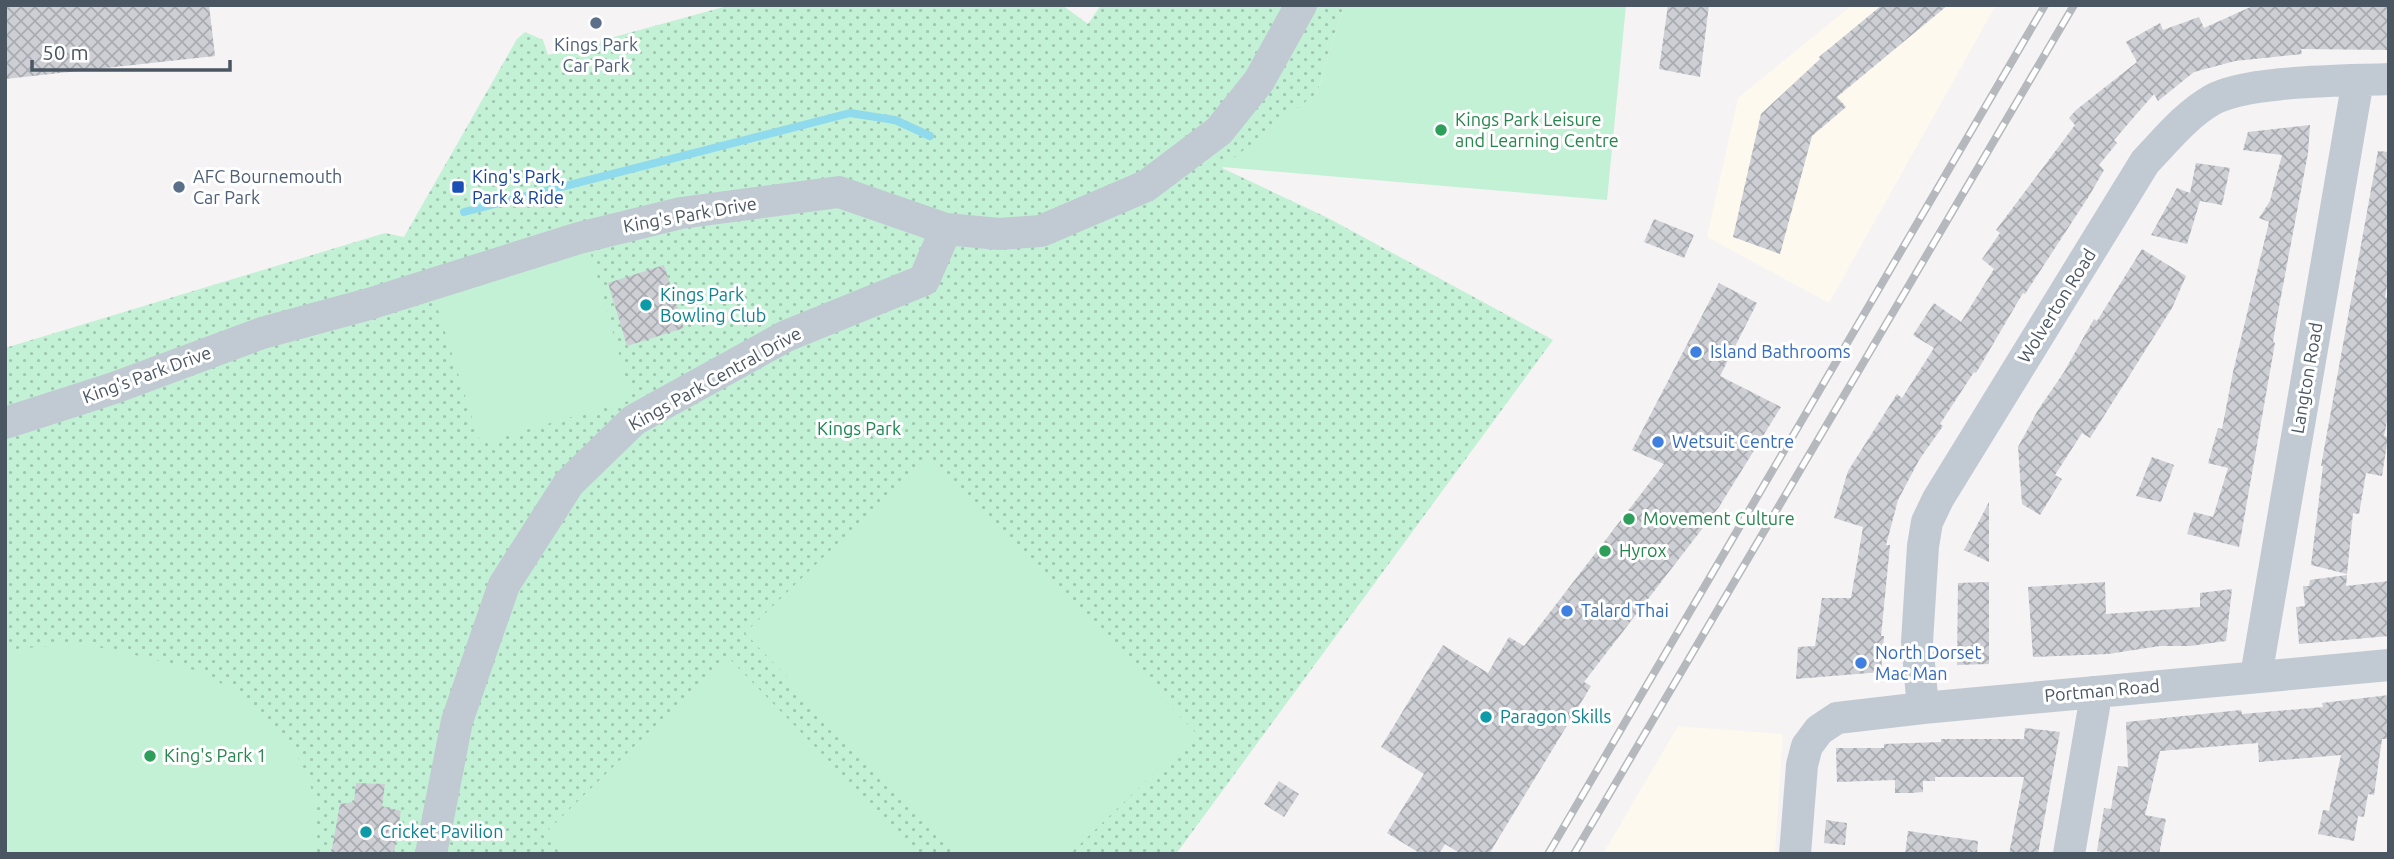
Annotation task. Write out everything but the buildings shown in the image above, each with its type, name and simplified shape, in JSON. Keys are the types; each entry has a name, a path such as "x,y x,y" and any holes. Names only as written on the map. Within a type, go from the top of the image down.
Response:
{"street":[{"name":"King's Park Drive","path":"5,423 114,388 262,333 369,304 579,238 681,213 839,192 946,229 999,234 1041,231 1146,186 1219,131 1259,81 1301,5"},
{"name":"Wolverton Road","path":"1923,708 1917,642 1927,523 1938,499 2145,162 2179,126 2214,99 2257,87 2389,79"},
{"name":"Langton Road","path":"2256,676 2358,80"},
{"name":"Kings Park Central Drive","path":"431,854 457,721 504,585 569,483 634,420 786,336 924,280 946,229"},
{"name":"Portman Road","path":"1794,854 1802,765 1807,746 1819,730 1837,718 2389,665"},
{"path":"2069,854 2094,707 2092,692"}],"shaded area":[{"path":"1852,5 1996,5 1829,303 1707,237 1738,98"},
{"path":"1678,726 1783,734 1775,854 1603,854"}],"green space":[{"name":"Kings Park","path":"731,5 1062,5 1088,24 1101,5 1344,5 1317,93 1222,168 1328,218 1553,340 1176,854 5,854 5,348 385,233 404,237 517,39 525,32 543,40 548,55"},
{"name":"Kings Park Leisure and Learning Centre","path":"1344,5 1626,5 1607,200 1222,167 1317,93"},
{"path":"590,251 632,400 480,443 435,300"},
{"path":"929,455 1196,733 1070,854 956,854 745,633"},
{"name":"King's Park 1","path":"71,644 113,650 187,668 211,678 251,704 285,738 308,779 316,814 314,854 5,854 5,650"},
{"path":"727,656 919,854 561,854 543,835"}],"waterway":[{"path":"464,212 850,113 895,120 930,136"}],"railway":[{"path":"1548,854 2045,5"},
{"path":"1574,854 2074,5"}],"place":[{"name":"Kings Park Car Park","path":"596,23"},
{"name":"Kings Park Leisure and Learning Centre","path":"1441,130"},
{"name":"AFC Bournemouth Car Park","path":"179,187"},
{"name":"King's Park, Park & Ride","path":"458,187"},
{"name":"Kings Park Bowling Club","path":"646,305"},
{"name":"Island Bathrooms","path":"1696,352"},
{"name":"Wetsuit Centre","path":"1658,442"},
{"name":"Movement Culture","path":"1629,519"},
{"name":"Hyrox","path":"1605,551"},
{"name":"Talard Thai","path":"1567,611"},
{"name":"North Dorset Mac Man","path":"1861,663"},
{"name":"Paragon Skills","path":"1486,717"},
{"name":"King's Park 1","path":"150,756"},
{"name":"Cricket Pavilion","path":"366,832"}]}
